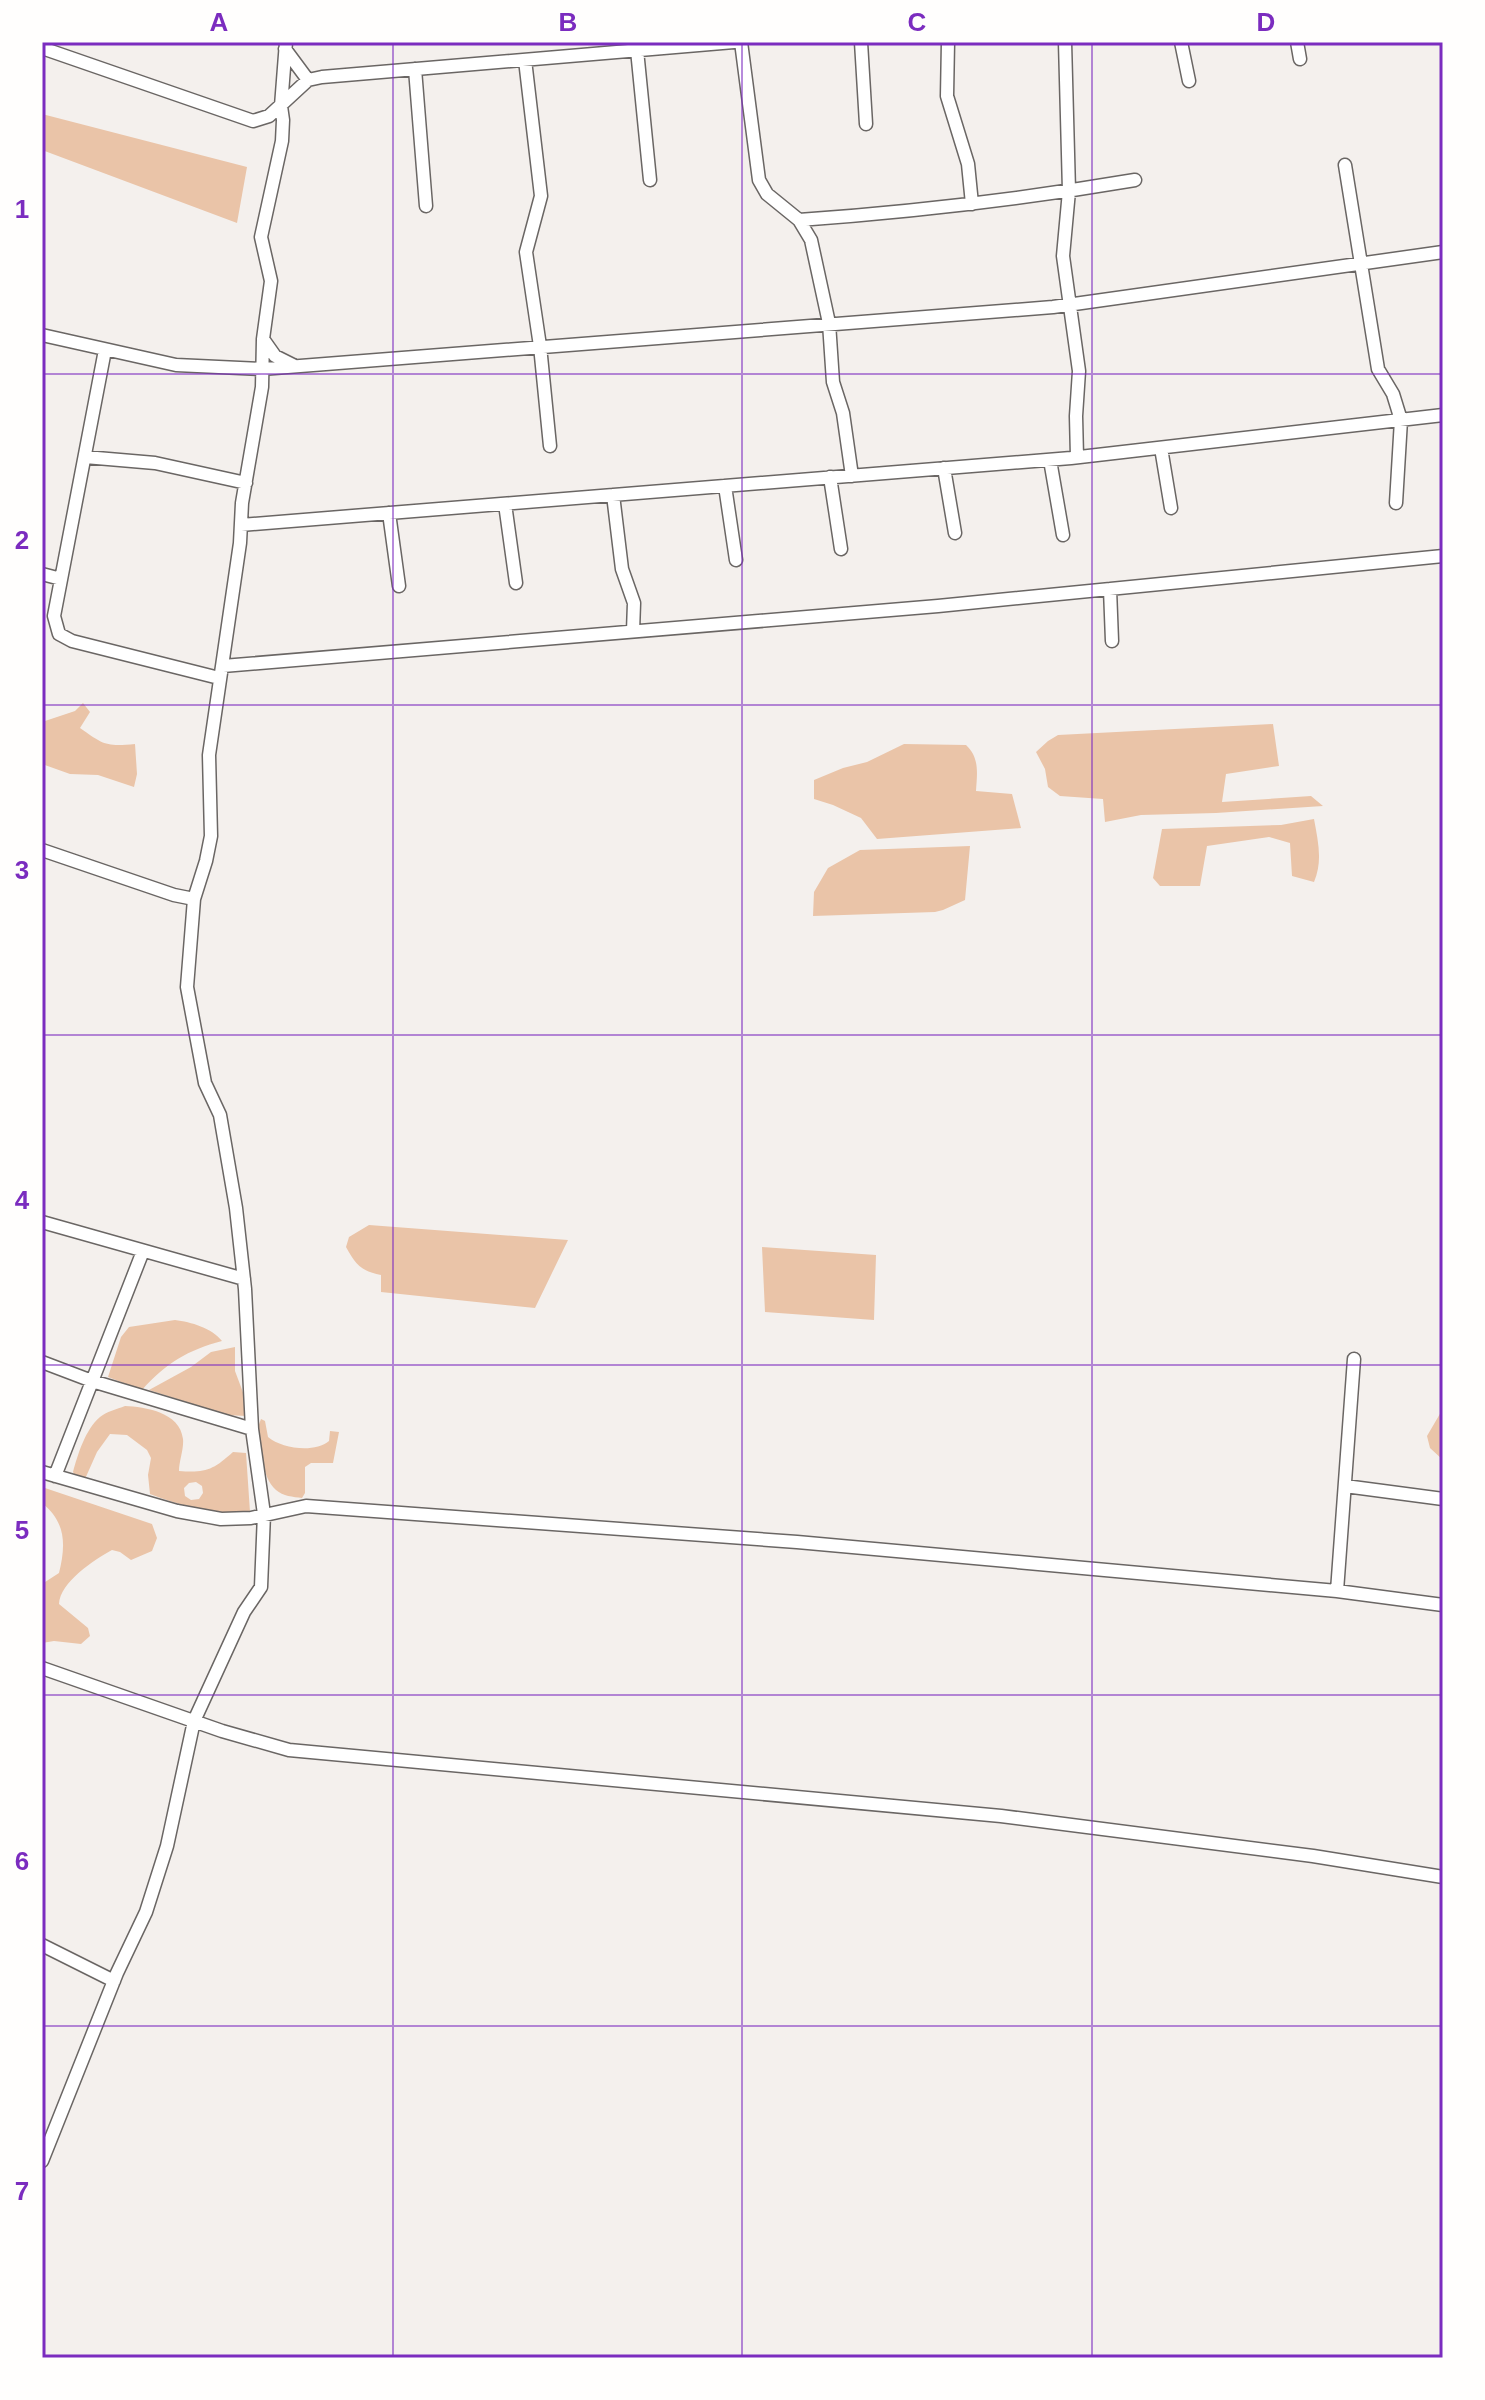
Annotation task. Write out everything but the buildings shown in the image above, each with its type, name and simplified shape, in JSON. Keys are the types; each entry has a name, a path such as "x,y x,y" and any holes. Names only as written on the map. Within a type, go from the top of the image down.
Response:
{"street":[{"path":"42,45 253,121 269,116 308,80 734,42"},
{"path":"741,42 759,180 767,194 799,220 811,240 829,323 833,382 843,413 852,476"},
{"path":"861,42 866,124"},
{"path":"948,42 947,96 968,164 972,204"},
{"path":"1065,42 1069,191 1063,256 1079,371 1077,457"},
{"path":"1181,42 1189,81"},
{"path":"1297,42 1300,59"},
{"path":"42,2161 114,1981 146,1912 167,1846 194,1721 244,1612 261,1587 264,1514 252,1429 244,1279 236,1208 220,1115 205,1083 187,987 194,899 211,836 209,755 262,387 263,339 271,281 261,237 282,141 285,46"},
{"path":"285,46 308,80"},
{"path":"637,50 650,180"},
{"path":"525,60 541,196 526,252 550,446"},
{"path":"415,69 426,206"},
{"path":"1345,165 1378,369 1393,394 1401,420 1396,503"},
{"path":"799,220 972,204 1135,180"},
{"path":"42,335 176,365 262,369 296,367 1070,304 1443,252"},
{"path":"263,339 275,356 296,367"},
{"path":"105,350 54,616 59,634 72,641 221,672 1443,556"},
{"path":"241,525 1050,460 1443,415"},
{"path":"1161,448 1171,508"},
{"path":"85,457 155,463 246,483"},
{"path":"1050,460 1063,535"},
{"path":"944,468 955,533"},
{"path":"830,477 841,549"},
{"path":"725,486 736,560"},
{"path":"613,495 622,569 634,603 633,631"},
{"path":"505,504 516,583"},
{"path":"389,513 399,586"},
{"path":"42,574 61,579"},
{"path":"1110,589 1112,641"},
{"path":"42,850 194,899"},
{"path":"42,1222 244,1279"},
{"path":"143,1251 92,1381 48,1474 177,1511 221,1519 251,1518 306,1506 332,1507 797,1542 1337,1591 1443,1605"},
{"path":"1337,1591 1354,1359"},
{"path":"42,1362 92,1381 252,1429"},
{"path":"1345,1486 1443,1499"},
{"path":"42,1668 222,1731 289,1750 1001,1816 1313,1856 1443,1877"},
{"path":"42,1945 114,1981"}],"shaded area":[{"path":"42,114 247,167 237,223 42,150"},
{"path":"83,703 90,712 80,728 105,743 135,744 137,774 134,787 98,775 70,774 42,764 42,722 75,711"},
{"path":"1273,724 1279,766 1226,774 1222,802 1311,796 1323,806 1141,815 1105,822 1103,799 1060,796 1048,787 1045,769 1036,752 1058,735"},
{"path":"904,744 966,745 976,761 976,791 1012,794 1021,828 877,839 861,818 814,799 814,780 867,762"},
{"path":"1314,819 1319,859 1314,882 1292,876 1290,843 1269,837 1207,846 1200,886 1160,886 1153,878 1162,829 1281,825"},
{"path":"970,846 965,900 943,910 813,916 814,892 828,868 860,850"},
{"path":"369,1225 568,1240 535,1308 381,1292 381,1275 360,1266 346,1247 349,1237"},
{"path":"762,1247 876,1255 874,1320 765,1312"},
{"path":"175,1320 201,1326 222,1341 178,1359 142,1390 108,1377 121,1337 129,1327"},
{"path":"235,1347 235,1371 244,1395 246,1416 227,1415 149,1390 211,1352"},
{"path":"125,1406 160,1413 175,1423 183,1439 179,1471 203,1471 233,1452 246,1453 250,1512 199,1509 150,1494 148,1475 151,1458 147,1450 127,1435 110,1434 97,1452 85,1479 76,1477 73,1472 75,1465 90,1429 102,1415","holes":["196,1482 202,1486 203,1493 199,1499 191,1500 185,1496 184,1488 189,1483"]},
{"path":"1441,1412 1443,1460 1430,1448 1427,1436"},
{"path":"261,1419 265,1421 268,1437 290,1447 323,1445 329,1441 330,1431 339,1432 333,1463 311,1463 305,1467 305,1493 302,1498 279,1492 267,1477 258,1427"},
{"path":"42,1487 152,1524 157,1538 152,1551 131,1560 112,1550 88,1566 65,1588 59,1604 88,1628 90,1636 81,1644 42,1643 42,1584 59,1573 63,1544 56,1518 42,1503"}]}
